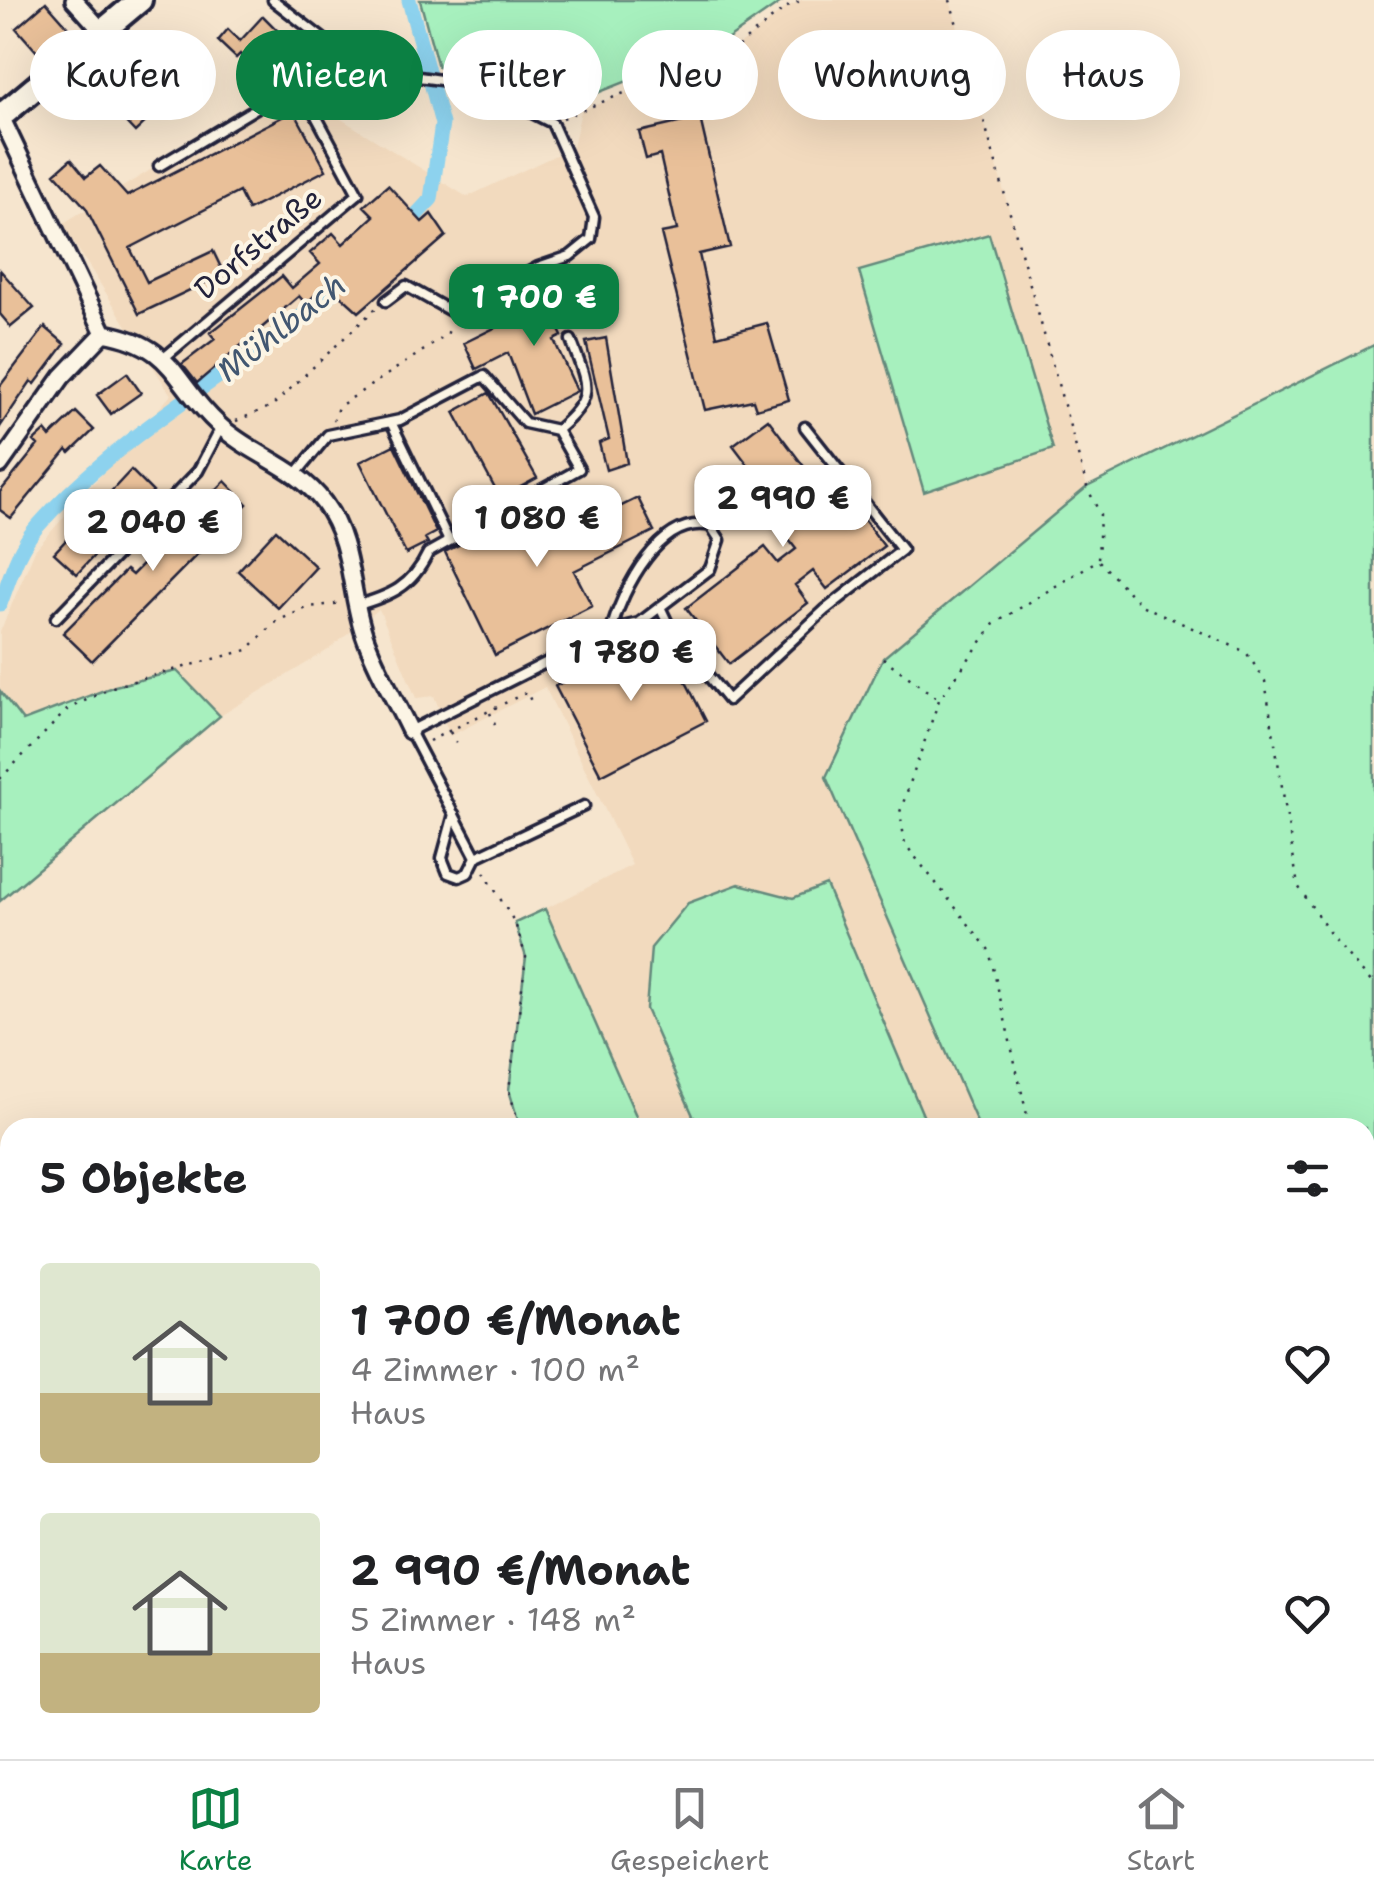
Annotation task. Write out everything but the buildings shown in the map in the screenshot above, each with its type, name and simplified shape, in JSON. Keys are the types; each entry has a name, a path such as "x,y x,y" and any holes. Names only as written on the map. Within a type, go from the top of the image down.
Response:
{"street":[{"path":"74,0 101,30"},
{"path":"103,30 140,0"},
{"path":"30,92 2,116 104,333"},
{"path":"104,333 136,339 164,358 220,427 296,474 324,503 346,542 354,604 365,639 414,739"},
{"path":"0,465 62,376 104,333"}],"lane":[{"path":"273,0 350,60 375,71 443,78 505,96 552,122 594,216 592,239 570,256 538,267 454,313 406,286 386,301"},
{"name":"Dorfstraße","path":"159,166 283,92 307,99 358,194 164,358"},
{"path":"556,430 582,408 586,396 587,383 572,340"},
{"path":"296,474 328,435 391,422 484,376 525,423 556,430 579,470 428,552 420,570 395,595 354,604"},
{"path":"391,422 449,541"},
{"path":"56,618 198,471 220,427"},
{"path":"661,609 670,630 728,700 825,610 902,550 805,427"},
{"path":"476,858 414,739 611,630 638,622 661,609 710,569 720,540 711,526 681,526 662,540 618,606 611,630"},
{"path":"454,813 442,858 448,873 459,877 468,874 476,858 584,806"}],"path":[{"path":"552,122 738,48 785,8 802,0"},
{"path":"950,0 1087,487 1100,514 1098,560 1142,605 1246,652 1265,682 1298,886 1335,941 1374,985"},
{"path":"220,427 272,406 358,321 386,301"},
{"path":"328,435 338,407 447,335 454,313"},
{"path":"1028,1118 988,950 905,844 900,812 939,700 994,624 1098,560"},
{"path":"0,779 68,709 115,686 246,650 277,621 309,608 354,604"},
{"path":"883,658 939,700"},
{"path":"414,739 450,730 527,692 533,706"},
{"path":"489,711 495,725"},
{"path":"450,730 456,744"},
{"path":"476,858 515,923 526,957 509,1090 517,1118"}],"shaded area":[{"path":"802,0 950,0 958,30 778,30 778,120 984,120 1087,487 883,658 826,777 975,1118 637,1118 545,909 632,865 545,687 450,736 434,696 416,698 379,609 328,650 220,716 177,671 115,686 22,721 0,691 0,632 35,550 171,395 62,224 236,118 343,120 467,197 573,147 579,120 602,120 602,102 622,94 622,120 758,120 758,30"}],"green space":[{"path":"420,0 784,0 741,30 622,30 622,83 602,91 602,30 443,30 443,69 438,67"},
{"path":"989,234 1053,449 924,492 859,271"},
{"path":"1374,345 1374,1118 975,1118 826,777 883,658 1087,487"},
{"path":"177,671 220,716 0,901 0,691 23,721 115,686"},
{"path":"739,884 793,898 826,885 924,1118 694,1118 646,1009 651,948 688,903"},
{"path":"545,909 637,1118 517,1118 509,1090 526,957 515,923"}],"waterway":[{"name":"Mühlbach","path":"403,229 431,199 442,124 409,0"},
{"name":"Mühlbach","path":"0,604 29,537 71,492 147,428 349,278"}]}
